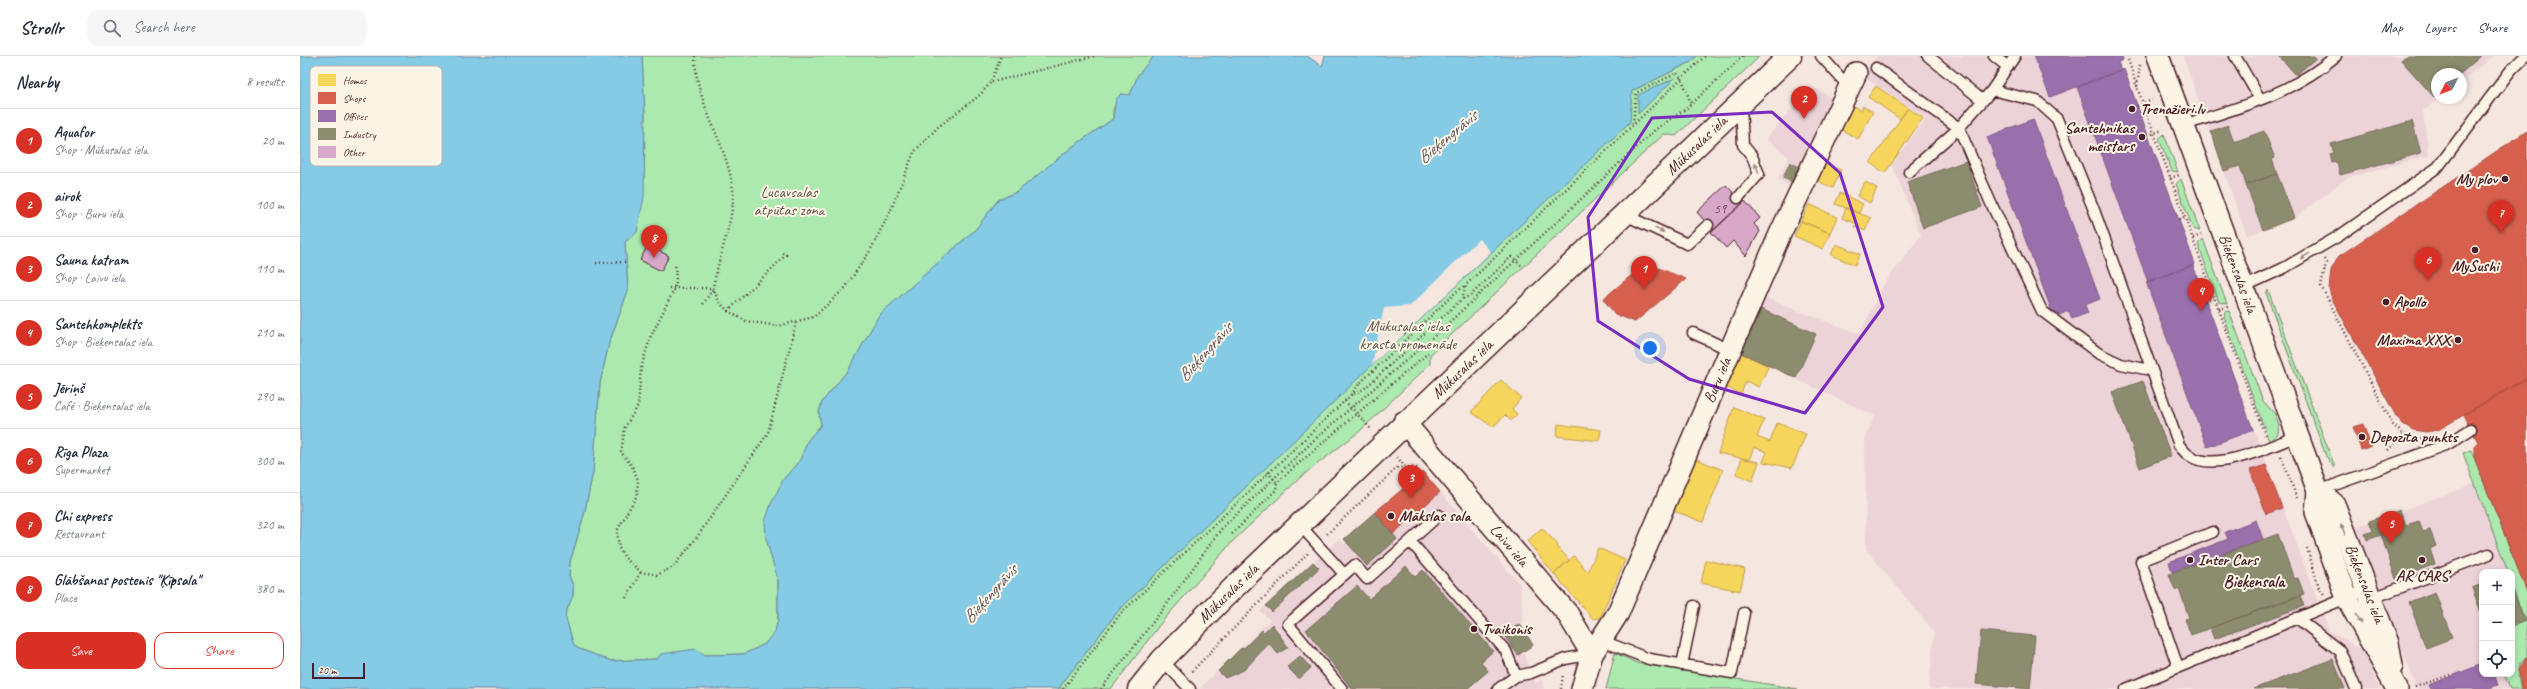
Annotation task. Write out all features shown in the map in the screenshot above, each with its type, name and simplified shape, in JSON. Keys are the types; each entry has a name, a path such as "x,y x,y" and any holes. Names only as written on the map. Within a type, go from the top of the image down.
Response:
{"main road":[{"name":"Mūkusalas iela","path":"1139,689 1162,660 1196,624 1404,422 1790,56"}],"street":[{"name":"Bieķensalas iela","path":"2150,57 2184,125 2242,287 2318,491 2316,512 2347,598 2401,688"},
{"name":"Buru iela","path":"1582,689 1596,647 1618,613 1780,234 1852,80"},
{"name":"Laivu iela","path":"1404,422 1596,647"},
{"name":"Bieķensalas iela","path":"2318,491 2334,504 2388,643 2401,688"}],"lane":[{"path":"1821,56 1852,80"},
{"path":"1928,56 1982,100"},
{"path":"1994,56 2008,67"},
{"path":"1909,172 1959,128 1992,90 2015,56"},
{"path":"2235,56 2260,99"},
{"path":"2184,125 2260,99 2300,83 2336,56"},
{"path":"2242,287 2339,236 2438,167 2511,70 2525,56"},
{"path":"1876,68 1959,128 1990,201 2042,311 2098,353 2121,364 2150,370"},
{"path":"1992,90 2037,101 2057,119 2094,210 2150,370 2179,445 2190,457 2208,461 2227,460 2297,436"},
{"path":"1738,198 1759,174 1752,156 1743,145 1740,102"},
{"path":"1624,214 1687,244 1708,225"},
{"path":"1693,333 1730,350"},
{"path":"2318,491 2448,444 2471,429"},
{"path":"1342,689 1288,624 1355,565 1367,579 1439,515"},
{"path":"1299,524 1344,574"},
{"path":"2178,667 2141,561 2213,532"},
{"path":"1410,541 1506,651 1516,676"},
{"path":"2126,689 2347,598 2368,594 2489,554"},
{"path":"1682,665 1694,606"},
{"path":"1498,689 1516,676 1531,673 1596,647 1649,659 1732,673 1744,613"},
{"path":"2297,618 2340,651 2356,689"},
{"path":"1162,660 1190,689"}],"path":[{"path":"695,56 695,75 701,97 723,149 733,191 732,208 713,288 703,304"},
{"path":"713,288 719,302 728,311 746,321 778,326 814,318 845,288 870,251 890,212 914,152 938,127 980,95 991,82 1001,56"},
{"path":"991,82 1095,56"},
{"path":"1063,689 1121,613 1268,472 1345,401 1360,383 1408,336 1456,292 1466,285 1633,123 1705,56"},
{"path":"1101,689 1167,604 1222,528 1273,478 1440,331 1516,261 1656,128 1691,104 1743,56"},
{"path":"2127,56 2192,238 2271,446 2282,457 2298,499 2318,491"},
{"path":"2137,87 2150,57"},
{"path":"1633,123 1636,93 1677,73 1682,79 1691,104"},
{"path":"2137,106 2152,100"},
{"path":"2148,135 2163,130"},
{"path":"2170,178 2179,175"},
{"path":"2179,220 2186,218"},
{"path":"2192,238 2201,235"},
{"path":"2318,248 2326,263 2321,286 2393,424 2404,435 2415,438 2427,437"},
{"path":"728,311 786,256 781,252"},
{"path":"1351,395 1364,389 1462,299 1471,295 1511,257 1521,265"},
{"path":"596,263 627,262"},
{"path":"675,262 676,281 674,290 650,338 642,368 638,406 625,427 621,452 632,466 638,480 637,495 617,531 619,548 625,558 641,572 657,575 673,567 695,540 768,433 796,323"},
{"path":"1462,299 1466,285"},
{"path":"669,288 674,290 713,288"},
{"path":"2206,300 2214,297"},
{"path":"2219,309 2228,307"},
{"path":"1405,333 1408,336"},
{"path":"1232,534 1276,490 1277,483 1428,353"},
{"path":"1345,401 1384,442 1405,467"},
{"path":"1183,681 1317,544 1397,468 1405,467 1422,469 1426,473 1439,463"},
{"path":"1268,472 1277,483"},
{"path":"626,598 641,572"},
{"path":"2401,688 2450,674"}],"highlighted area":[{"path":"1772,112 1840,173 1883,307 1805,413 1689,379 1598,321 1588,217 1652,118"}],"shaded area":[{"path":"1877,56 2122,56 2123,60 2118,62 2121,70 2124,69 2195,264 2193,266 2329,631 2364,651 2380,689 1929,689 1934,632 1866,549 1865,437 1875,416 1741,353 1765,298 1860,334 1883,286 1921,235 1892,165 1926,118 1864,77"},
{"path":"2183,56 2494,56 2467,76 2467,68 2431,68 2432,104 2423,111 2429,155 2347,178 2294,218 2247,236"},
{"path":"1811,86 1834,99 1792,188 1778,179 1789,157 1766,139"},
{"path":"1423,472 1520,585 1523,622 1520,624 1533,645 1523,652 1535,683 1542,680 1544,689 1199,689 1270,620 1260,611 1339,539 1344,544 1347,542 1344,539"},
{"path":"2474,484 2507,569 2479,569 2479,677 2505,677 2510,689 2417,689 2356,527"}],"green space":[{"name":"Lucavsalas atpūtas zona","path":"642,56 1154,56 1138,75 1130,95 1121,94 1113,110 1113,119 1072,147 1017,192 998,200 976,229 880,315 849,369 822,402 819,413 821,425 808,440 800,460 783,480 766,538 778,580 778,620 775,631 765,644 744,654 705,655 698,652 657,659 611,661 577,648 573,643 565,615 573,595 573,585 569,576 570,562 584,515 593,472 600,383 609,343 628,291 625,242 637,232 645,116"},
{"name":"Mūkusalas ielas krasta promenāde","path":"1697,56 1760,56 1676,136 1664,134 1430,355 1430,364 1360,431 1302,476 1233,541 1161,623 1111,689 1058,689 1118,611 1204,527 1632,91 1691,62"},
{"path":"2164,134 2178,172 2172,171 2159,139"},
{"path":"2181,179 2200,231 2193,229 2176,184"},
{"path":"2203,239 2227,304 2219,302 2198,244"},
{"path":"2268,290 2335,467 2334,468 2326,456 2266,293"},
{"path":"2229,311 2263,401 2275,414 2279,425 2278,434 2269,441 2224,317 2225,312"},
{"path":"2471,450 2527,592 2527,656 2520,665 2518,676 2521,689 2510,689 2505,677 2515,677 2515,625 2525,621 2515,595 2515,569 2507,569 2463,453"},
{"path":"1615,653 1637,663 1798,689 1606,689"}],"water":[{"name":"Bieķengrāvis","path":"300,56 642,56 645,116 644,197 637,232 625,242 628,291 609,343 600,383 593,472 584,515 570,562 569,576 573,585 573,595 565,615 573,643 577,648 611,661 657,659 661,654 696,649 705,655 744,654 765,644 775,631 778,620 778,581 766,538 765,522 771,504 783,480 800,460 808,440 821,425 819,413 822,402 849,369 879,315 976,229 998,200 1017,192 1072,147 1113,119 1116,99 1121,94 1130,95 1138,75 1154,56 1307,56 1322,66 1325,56 1697,56 1691,62 1632,91 1630,122 1372,365 1118,611 1058,689 300,689"},
{"path":"1675,78 1638,114 1638,95"}],"pier":[{"path":"1479,239 1491,252 1372,365 1384,308 1410,306"}],"building: Homes":[{"path":"1876,86 1908,108 1900,119 1868,97"},
{"path":"1853,106 1861,110 1863,106 1873,112 1858,139 1840,129"},
{"path":"1908,108 1923,118 1885,173 1870,163"},
{"path":"1825,164 1841,170 1833,188 1818,181"},
{"path":"1865,182 1877,188 1870,203 1857,196"},
{"path":"1840,193 1863,204 1859,213 1835,204"},
{"path":"1809,204 1837,217 1830,233 1801,221"},
{"path":"1846,208 1871,218 1865,231 1855,227 1857,224 1842,218"},
{"path":"1801,221 1830,233 1823,249 1794,236"},
{"path":"1836,244 1860,254 1855,265 1831,255"},
{"path":"1741,353 1769,365 1759,387 1746,381 1741,394 1726,387"},
{"path":"1501,380 1521,398 1512,409 1517,414 1511,421 1505,415 1493,427 1471,412"},
{"path":"1734,407 1764,420 1757,437 1770,442 1777,423 1806,434 1792,468 1763,462 1767,452 1754,447 1749,460 1718,453"},
{"path":"1558,424 1601,430 1599,441 1557,436"},
{"path":"1694,458 1723,470 1703,522 1674,511"},
{"path":"1742,458 1759,462 1752,481 1736,474"},
{"path":"1542,528 1558,545 1557,546 1569,560 1554,574 1527,541"},
{"path":"1598,548 1625,560 1600,618 1593,619 1554,574 1574,556 1588,572"},
{"path":"1706,560 1745,569 1740,591 1701,583"}],"building: Shops":[{"path":"2527,131 2527,378 2438,430 2426,432 2413,430 2403,424 2396,416 2332,299 2329,289 2331,270 2339,256"},
{"path":"1646,263 1686,279 1635,322 1615,314 1603,299"},
{"path":"2527,378 2527,592 2474,457 2474,447 2478,442 2463,415"},
{"name":"Depozīta punkts","path":"2363,424 2371,446 2361,450 2353,427"},
{"path":"2266,465 2282,508 2266,514 2250,470"},
{"path":"1423,472 1440,492 1393,534 1375,512"},
{"path":"2527,656 2527,689 2521,689 2519,671"}],"building: Offices":[{"path":"2034,56 2122,56 2123,60 2118,62 2121,70 2050,97"},
{"path":"2124,69 2195,264 2148,282 2077,87"},
{"path":"2033,119 2100,299 2085,305 2088,313 2072,319 2069,311 2054,317 1987,137"},
{"path":"2193,265 2253,430 2207,447 2146,282"},
{"path":"2256,520 2263,539 2172,572 2169,562 2228,539 2225,532"},
{"path":"2479,665 2479,677 2495,677 2498,685 2487,689 2431,689 2429,685"}],"building: Industry":[{"path":"2279,56 2314,56 2316,58 2296,75"},
{"path":"2406,56 2481,56 2467,68 2431,68 2431,94 2401,60"},
{"path":"2412,121 2421,153 2340,175 2337,162 2332,163 2330,154 2334,153 2331,144"},
{"path":"2228,125 2234,142 2264,131 2275,158 2272,159 2277,174 2246,185 2240,166 2224,171 2211,131"},
{"path":"1966,161 1982,207 1923,228 1907,182"},
{"path":"1790,162 1799,167 1792,182 1783,178"},
{"path":"2277,174 2294,218 2263,230 2246,185"},
{"path":"1761,309 1816,334 1796,378 1741,353"},
{"path":"2143,381 2171,456 2140,468 2112,392"},
{"path":"2400,510 2406,525 2419,521 2423,532 2430,530 2436,546 2430,549 2435,564 2396,579 2381,535 2367,540 2365,534 2373,531 2369,521"},
{"path":"1375,512 1397,539 1367,566 1344,539"},
{"path":"2278,534 2294,579 2298,578 2304,594 2191,635 2185,619 2189,618 2179,588 2175,590 2169,574"},
{"path":"1313,562 1319,568 1272,612 1266,606"},
{"path":"1406,566 1415,577 1423,570 1493,651 1481,662 1488,671 1467,689 1352,689 1306,630 1357,586 1369,599"},
{"path":"2479,585 2479,607 2472,588"},
{"path":"2435,592 2452,638 2426,648 2409,602"},
{"path":"2300,595 2304,606 2214,639 2210,628"},
{"path":"2515,595 2525,621 2515,625"},
{"path":"1272,624 1288,647 1278,654 1269,643 1244,670 1225,678 1218,671 1241,648 1243,649 1262,630 1264,632"},
{"path":"1520,624 1533,645 1518,655 1503,634"},
{"path":"1981,631 2035,636 2030,689 1976,684"},
{"path":"1300,656 1311,668 1299,679 1287,667"},
{"path":"2333,659 2345,689 2253,689"}],"building: Other":[{"path":"1726,185 1743,203 1713,231 1697,212"},
{"path":"1745,201 1760,218 1754,224 1760,231 1746,256 1733,241 1726,248 1711,232"},
{"path":"648,245 669,256 661,271 640,260"}],"place":[{"name":"Trenažieri.lv","path":"2132,109"},
{"name":"airok","path":"1804,119"},
{"name":"Santehnikas meistars","path":"2142,137"},
{"name":"My plov","path":"2505,179"},
{"name":"Chi express","path":"2501,233"},
{"name":"MySushi","path":"2475,250"},
{"name":"Glābšanas postenis \"Ķīpsala\"","path":"654,258"},
{"name":"Rīga Plaza","path":"2428,280"},
{"name":"Aquafor","path":"1644,289"},
{"name":"Apollo","path":"2386,302"},
{"name":"Santehkomplekts","path":"2201,311"},
{"name":"Maxima XXX","path":"2458,340"},
{"name":"Depozīta punkts","path":"2362,437"},
{"name":"Sauna katram","path":"1411,498"},
{"name":"Mākslas sala","path":"1391,516"},
{"name":"Jēriņš","path":"2391,544"},
{"name":"Inter Cars","path":"2190,560"},
{"name":"AR CARS","path":"2422,560"},
{"name":"Tvaikonis","path":"1474,629"}],"district":[{"name":"Bieķensala","path":"2254,581"}]}
